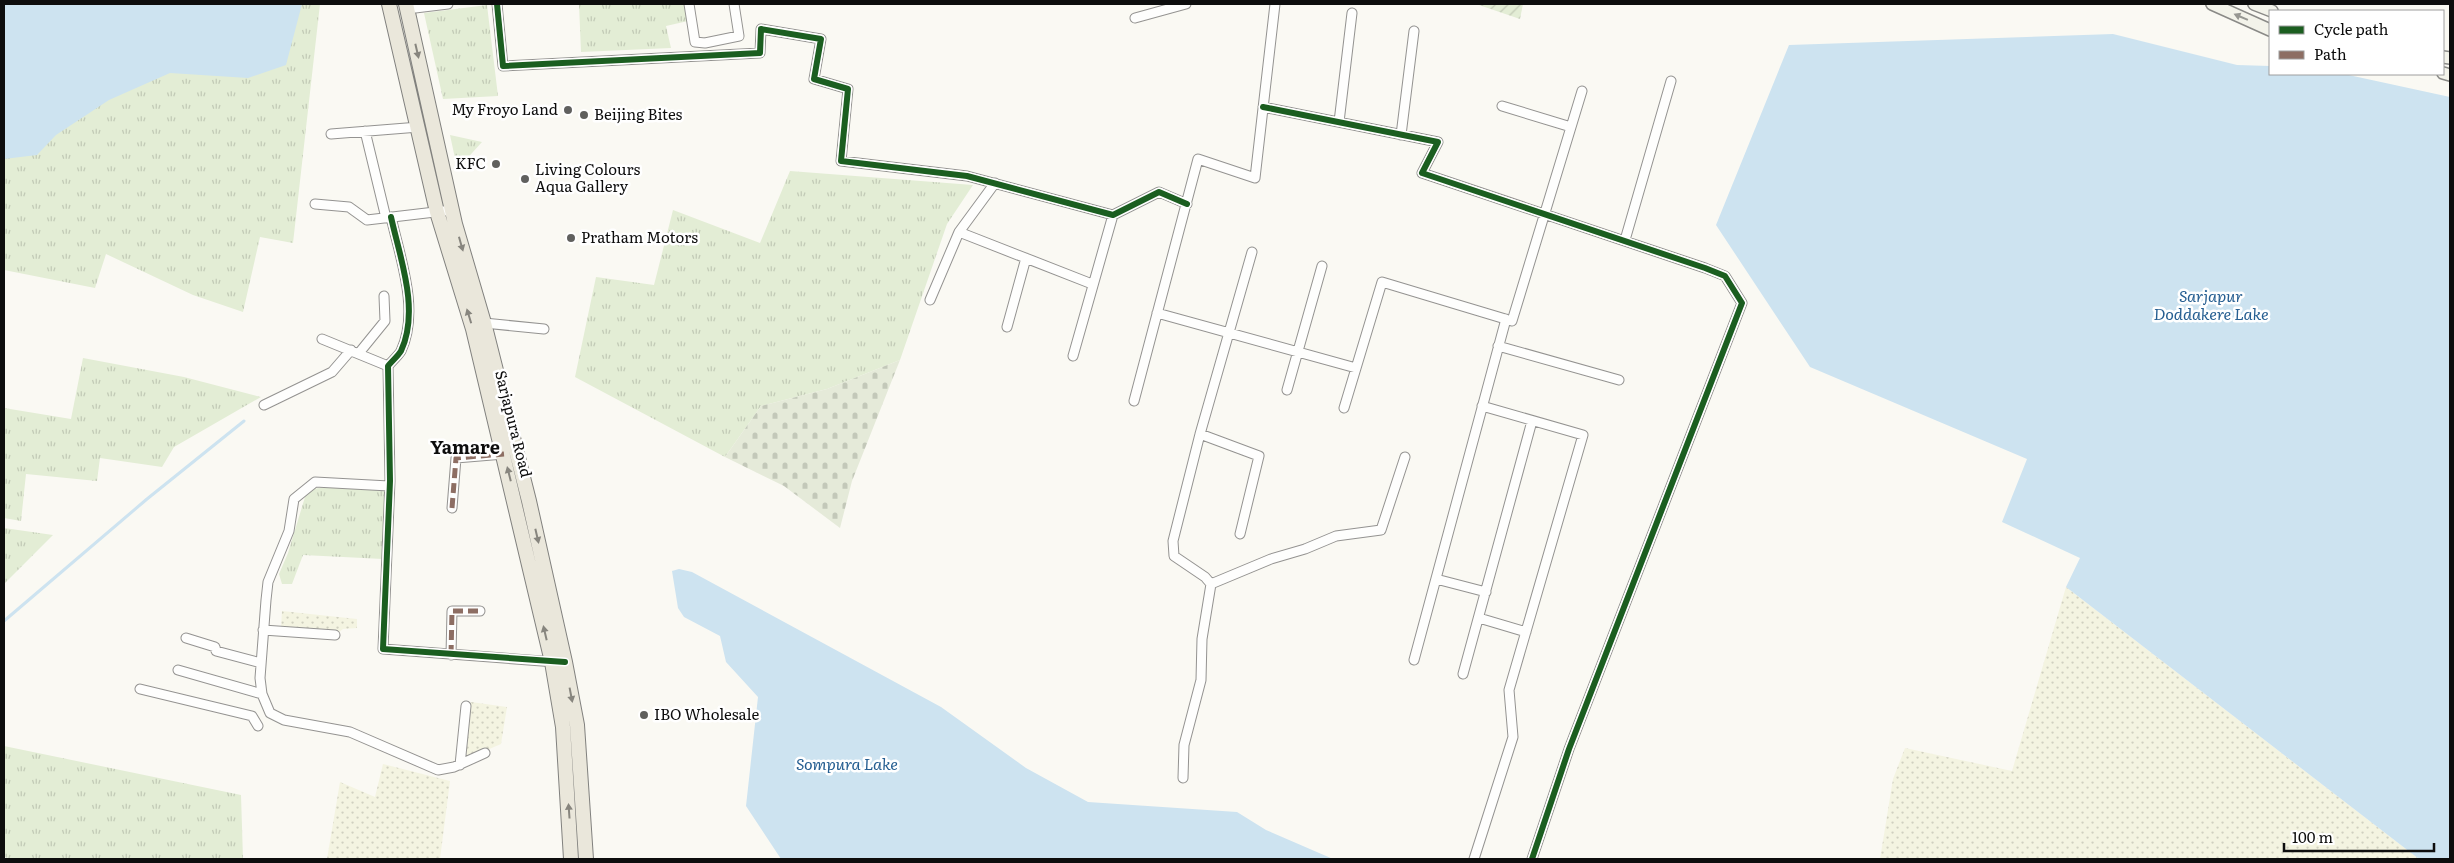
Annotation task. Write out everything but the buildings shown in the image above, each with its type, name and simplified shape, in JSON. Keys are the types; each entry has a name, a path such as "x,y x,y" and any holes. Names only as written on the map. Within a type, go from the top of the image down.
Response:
{"main road":[{"name":"Sarjapura Road","path":"389,4 437,212 473,329 558,662 577,725 586,859"},
{"name":"Sarjapura Road","path":"407,6 452,210 484,323 529,501 558,662 571,859"}],"street":[{"path":"407,6 448,4"},
{"path":"497,4 503,66 760,53 761,29 821,39 814,79 848,89 841,161 967,176 1113,215 1160,192 1187,204"},
{"path":"689,4 695,42 739,36 734,4"},
{"path":"1135,18 1186,4"},
{"path":"1134,401 1198,159 1255,178 1275,4"},
{"path":"2212,4 2269,30"},
{"path":"2254,4 2269,10"},
{"path":"1339,122 1352,14"},
{"path":"1401,135 1414,31"},
{"path":"718,40 720,55"},
{"path":"1625,240 1671,80"},
{"path":"1344,408 1382,282 1512,321 1582,91"},
{"path":"1502,106 1571,126"},
{"path":"1263,107 1438,142 1422,173 1625,240 1725,276 1742,304 1573,740 1532,859"},
{"path":"331,134 418,127"},
{"path":"365,131 406,285 408,320 400,351 388,366 389,486 383,649 558,662"},
{"path":"930,300 959,232 995,183"},
{"path":"315,204 349,207 367,220 452,210"},
{"path":"1073,356 1113,215"},
{"path":"959,232 1092,284"},
{"path":"1183,778 1184,745 1201,680 1202,639 1211,584 1205,577 1174,556 1173,542 1200,434 1252,252"},
{"path":"1007,327 1026,258"},
{"path":"1287,390 1322,266"},
{"path":"264,405 332,372 355,352 385,321 384,296"},
{"path":"1157,313 1356,368"},
{"path":"1414,660 1506,319"},
{"path":"484,323 544,329"},
{"path":"322,339 388,366"},
{"path":"1498,346 1619,380"},
{"path":"1474,859 1513,738 1509,690 1583,435 1482,406"},
{"path":"1463,674 1532,421"},
{"path":"1200,434 1259,456 1240,534"},
{"path":"452,508 456,458 504,454"},
{"path":"1211,584 1271,558 1306,549 1336,536 1381,530 1405,457"},
{"path":"389,486 315,482 294,499 289,531 268,582 261,663 262,694 270,713 284,720 350,732 438,770 460,765 485,753"},
{"path":"1436,579 1486,592"},
{"path":"451,655 452,611 480,611"},
{"path":"1479,618 1526,632"},
{"path":"263,630 335,635"},
{"path":"186,638 215,647 216,650 261,663"},
{"path":"178,670 262,694"},
{"path":"140,690 252,716 258,726"},
{"path":"460,765 466,706"}],"green space":[{"path":"4,4 320,4 293,243 260,237 243,312 193,295 106,254 95,288 4,270"},
{"path":"579,4 685,4 688,21 666,26 671,48 581,52"},
{"path":"1476,4 1523,4 1520,19"},
{"path":"487,5 498,96 443,99 424,13"},
{"path":"450,135 482,142 463,163 456,163"},
{"path":"790,171 973,185 947,224 900,360 827,389 761,406 725,457 575,377 596,277 654,285 673,210 760,243"},
{"path":"83,358 184,377 261,397 174,447 162,467 100,458 97,481 26,474 21,521 4,518 4,408 71,419"},
{"path":"900,360 852,481 840,528 784,486 725,457 761,406 827,389"},
{"path":"327,487 383,489 386,498 383,559 303,555 292,584 282,584 279,574 288,553 305,497 312,489"},
{"path":"4,528 53,535 4,584"},
{"path":"2066,587 2419,859 1880,859 1893,779 1905,748 2012,771"},
{"path":"282,611 357,619 357,628 343,629 338,633 281,628"},
{"path":"471,702 507,707 501,744 466,759"},
{"path":"4,746 241,795 243,859 12,859 4,857"},
{"path":"383,764 450,781 440,859 327,859 340,782 375,797"}],"water":[{"path":"4,4 302,4 286,65 248,78 170,73 109,100 56,135 37,155 4,159"},
{"name":"Sarjapur Doddakere Lake","path":"2113,34 2237,65 2269,66 2269,75 2349,75 2450,97 2450,859 2419,859 2066,587 2080,558 2002,522 2027,459 1810,367 1716,225 1789,45"},
{"name":"Sompura Lake","path":"679,569 692,572 941,707 1026,768 1088,802 1237,812 1266,830 1333,859 781,859 746,806 758,697 726,662 720,636 684,617 678,608 672,571"}],"waterway":[{"path":"4,621 147,499 244,421"}],"marked path":[{"path":"452,508 456,458 504,454"},
{"path":"451,655 452,611 480,611"}],"cycle path":[{"path":"497,4 503,66 760,53 761,29 821,39 814,79 848,89 841,161 967,176 1113,215 1159,192 1187,204"},
{"path":"1263,107 1438,142 1422,173 1725,276 1742,303 1569,749 1532,859"},
{"path":"391,217 407,284 409,319 401,351 388,366 390,481 383,649 565,662"}],"place":[{"name":"My Froyo Land","path":"568,110"},
{"name":"Beijing Bites","path":"584,115"},
{"name":"KFC","path":"496,164"},
{"name":"Living Colours Aqua Gallery","path":"525,179"},
{"name":"Pratham Motors","path":"571,238"},
{"name":"IBO Wholesale","path":"644,715"}],"district":[{"name":"Yamare","path":"465,448"}]}
